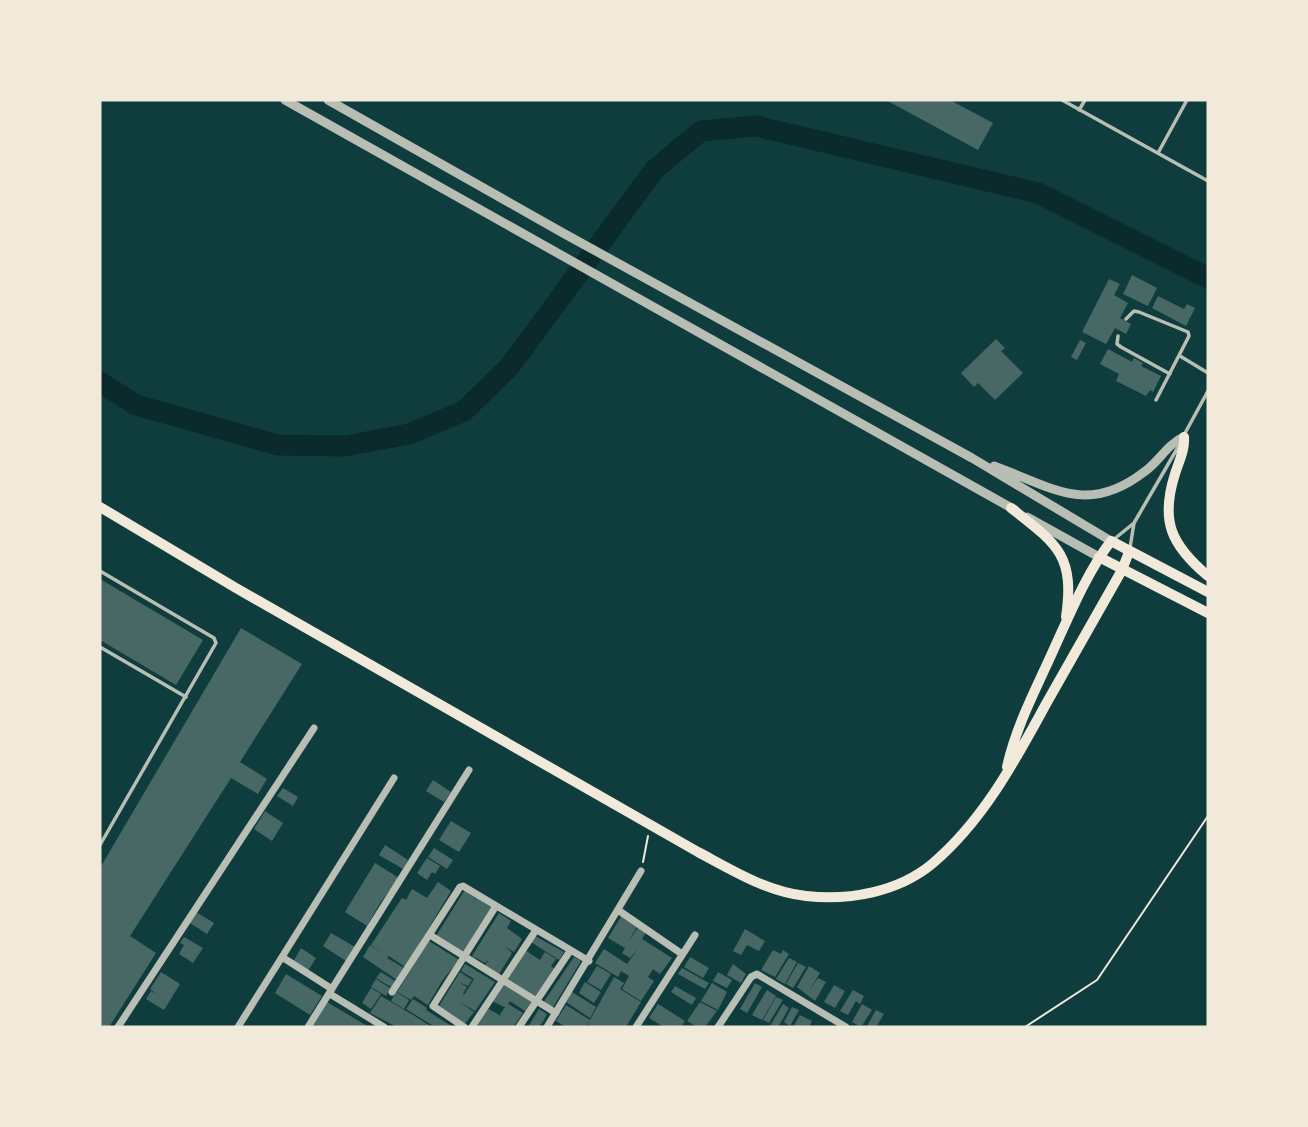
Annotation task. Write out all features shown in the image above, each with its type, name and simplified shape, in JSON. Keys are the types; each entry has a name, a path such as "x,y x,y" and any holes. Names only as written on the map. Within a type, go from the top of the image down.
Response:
{"main road":[{"path":"1184,437 1183,451 1168,496 1168,518 1171,531 1181,550 1208,576"},
{"path":"100,507 236,588 746,878 774,889 805,896 864,895 900,883 930,865 975,822 1122,570 1129,552"},
{"path":"1011,508 1049,540 1066,563 1069,578 1065,624"},
{"path":"1005,774 1013,741 1065,624 1099,557 1111,541 1208,592"},
{"path":"1099,557 1208,612"}],"street":[{"path":"285,100 1099,557"},
{"path":"328,100 972,458 1111,541"},
{"path":"972,458 1066,493 1081,497 1094,496 1114,491 1139,477 1172,444 1184,437"},
{"path":"118,1027 314,728"},
{"path":"308,1027 469,770"},
{"path":"238,1027 394,778"},
{"path":"547,1027 641,871"},
{"path":"393,992 461,887 589,961"},
{"path":"464,1027 433,1007 496,906"},
{"path":"618,910 682,954"},
{"path":"472,1027 536,930"},
{"path":"430,935 556,1013"},
{"path":"635,1027 695,935"},
{"path":"519,1027 570,951"},
{"path":"282,957 384,1027"},
{"path":"718,1027 751,977 760,975 846,1027"}],"lane":[{"path":"1062,100 1208,181"},
{"path":"1079,110 1085,100"},
{"path":"1158,153 1187,100"},
{"path":"1126,319 1134,311 1139,312 1188,332 1189,336 1180,356 1156,400"},
{"path":"1118,336 1117,344 1121,347 1170,374"},
{"path":"1180,356 1208,373"},
{"path":"1129,552 1134,523 1208,391"},
{"path":"1111,541 1134,523"},
{"path":"100,571 214,638 216,643 100,845"},
{"path":"100,647 186,697"}],"path":[{"path":"1025,1027 1097,980 1208,816"},
{"path":"641,871 650,825"}],"building":[{"path":"886,100 950,100 993,123 978,150"},
{"path":"1132,275 1157,288 1148,306 1123,294"},
{"path":"1109,279 1120,284 1114,295 1128,303 1120,318 1131,324 1126,334 1115,328 1106,344 1082,332"},
{"path":"1158,296 1184,309 1187,304 1195,308 1186,326 1152,308"},
{"path":"996,339 1005,348 1001,351 1023,373 995,400 978,383 974,387 961,373"},
{"path":"1080,340 1086,343 1077,360 1071,357"},
{"path":"1108,349 1132,362 1134,358 1143,363 1141,366 1161,376 1153,392 1150,390 1146,396 1116,381 1119,374 1100,364"},
{"path":"100,579 203,640 176,685 100,640"},
{"path":"241,628 302,664 240,762 267,779 258,794 231,778 130,936 156,953 109,1027 102,1027 100,868"},
{"path":"433,780 451,792 444,802 426,791"},
{"path":"283,788 298,797 293,806 277,796"},
{"path":"265,811 283,823 272,841 254,829"},
{"path":"451,821 471,833 459,852 439,840"},
{"path":"385,845 408,860 403,869 379,855"},
{"path":"434,848 453,860 447,869 428,857"},
{"path":"427,858 440,866 427,880 417,873"},
{"path":"375,863 399,878 367,926 345,912"},
{"path":"438,882 451,891 405,967 389,956 387,958 404,968 397,980 363,957 370,945 382,953 371,945 402,898 406,900 412,889 427,898"},
{"path":"466,888 477,895 471,904 477,896 494,906 463,954 436,936"},
{"path":"196,912 214,923 207,934 190,923"},
{"path":"499,913 511,921 507,928 522,939 514,952 505,947 512,953 498,976 484,967 489,959 485,963 472,956"},
{"path":"622,915 638,925 628,942 639,926 647,931 642,939 672,958 660,974 653,969 648,977 654,981 641,1001 622,989 629,976 621,971 618,977 595,963 604,949 627,964 638,949 630,958 622,953 625,948 608,938"},
{"path":"745,929 765,941 759,951 747,945 741,955 733,951"},
{"path":"331,933 355,947 346,961 323,946"},
{"path":"535,936 564,952 559,960 531,942"},
{"path":"184,937 203,948 193,963 179,954 184,945 180,943"},
{"path":"429,941 459,960 428,1005 414,996 411,1000 397,992"},
{"path":"301,948 316,958 308,971 293,962"},
{"path":"525,950 540,960 545,952 556,959 551,966 555,969 538,998 506,979"},
{"path":"773,950 781,954 783,950 789,954 775,977 761,970"},
{"path":"574,957 581,961 552,1009 543,1003"},
{"path":"690,957 709,968 703,978 684,967"},
{"path":"789,958 797,962 785,984 776,979"},
{"path":"798,963 806,967 793,988 786,984"},
{"path":"465,964 495,982 475,1011 460,1002 474,1012 464,1025 439,1006 460,972 472,980 468,986 459,982 467,987 464,995 474,979 461,971"},
{"path":"733,964 746,974 741,983 727,975"},
{"path":"597,966 611,974 601,990 587,982"},
{"path":"809,966 820,973 809,991 818,978 826,982 815,1001 797,987"},
{"path":"682,968 709,983 705,989 678,974"},
{"path":"161,972 180,984 164,1010 146,999 151,991 157,994 150,989"},
{"path":"381,972 395,981 391,987 376,978"},
{"path":"718,972 732,980 727,988 713,981"},
{"path":"286,974 322,996 310,1015 275,993"},
{"path":"614,977 624,983 620,989 641,1002 626,1027 586,1027"},
{"path":"376,979 390,988 386,996 371,987"},
{"path":"585,982 601,992 594,1003 579,993"},
{"path":"712,983 727,992 718,1010 701,1001"},
{"path":"755,983 762,987 747,1013 740,1009"},
{"path":"502,984 534,1003 528,1013 510,1001 508,1004 523,1013 514,1026 517,1027 477,1027 487,1008 503,1017 500,1015 506,1008 492,1001"},
{"path":"834,985 845,991 835,1008 824,1002"},
{"path":"675,986 696,998 692,1005 671,992"},
{"path":"371,988 381,994 371,1009 362,1003"},
{"path":"767,990 776,996 762,1020 752,1015"},
{"path":"853,990 864,996 860,1004 856,1001 848,1015 840,1011"},
{"path":"396,992 409,1000 404,1009 391,1001"},
{"path":"572,992 596,1007 590,1018 566,1002"},
{"path":"381,996 432,1027 397,1027 370,1013"},
{"path":"776,997 783,1000 769,1023 763,1020"},
{"path":"413,999 453,1027 435,1027 406,1009"},
{"path":"327,1002 369,1027 311,1027"},
{"path":"700,1002 717,1011 705,1027 697,1027 687,1021"},
{"path":"658,1004 685,1021 681,1027 664,1027 649,1018"},
{"path":"783,1004 789,1008 778,1027 770,1026"},
{"path":"862,1004 872,1010 861,1027 852,1022"},
{"path":"566,1005 590,1020 585,1027 566,1027 556,1021"},
{"path":"792,1007 799,1010 790,1026 784,1022"},
{"path":"539,1009 547,1014 544,1020 539,1027 528,1027"},
{"path":"876,1010 884,1014 876,1027 867,1026"},
{"path":"800,1015 812,1021 809,1027 793,1027"}],"waterway":[{"path":"100,382 136,405 278,445 345,446 409,434 464,411 510,366 655,169 701,131 756,126 1038,193 1208,278"}]}
